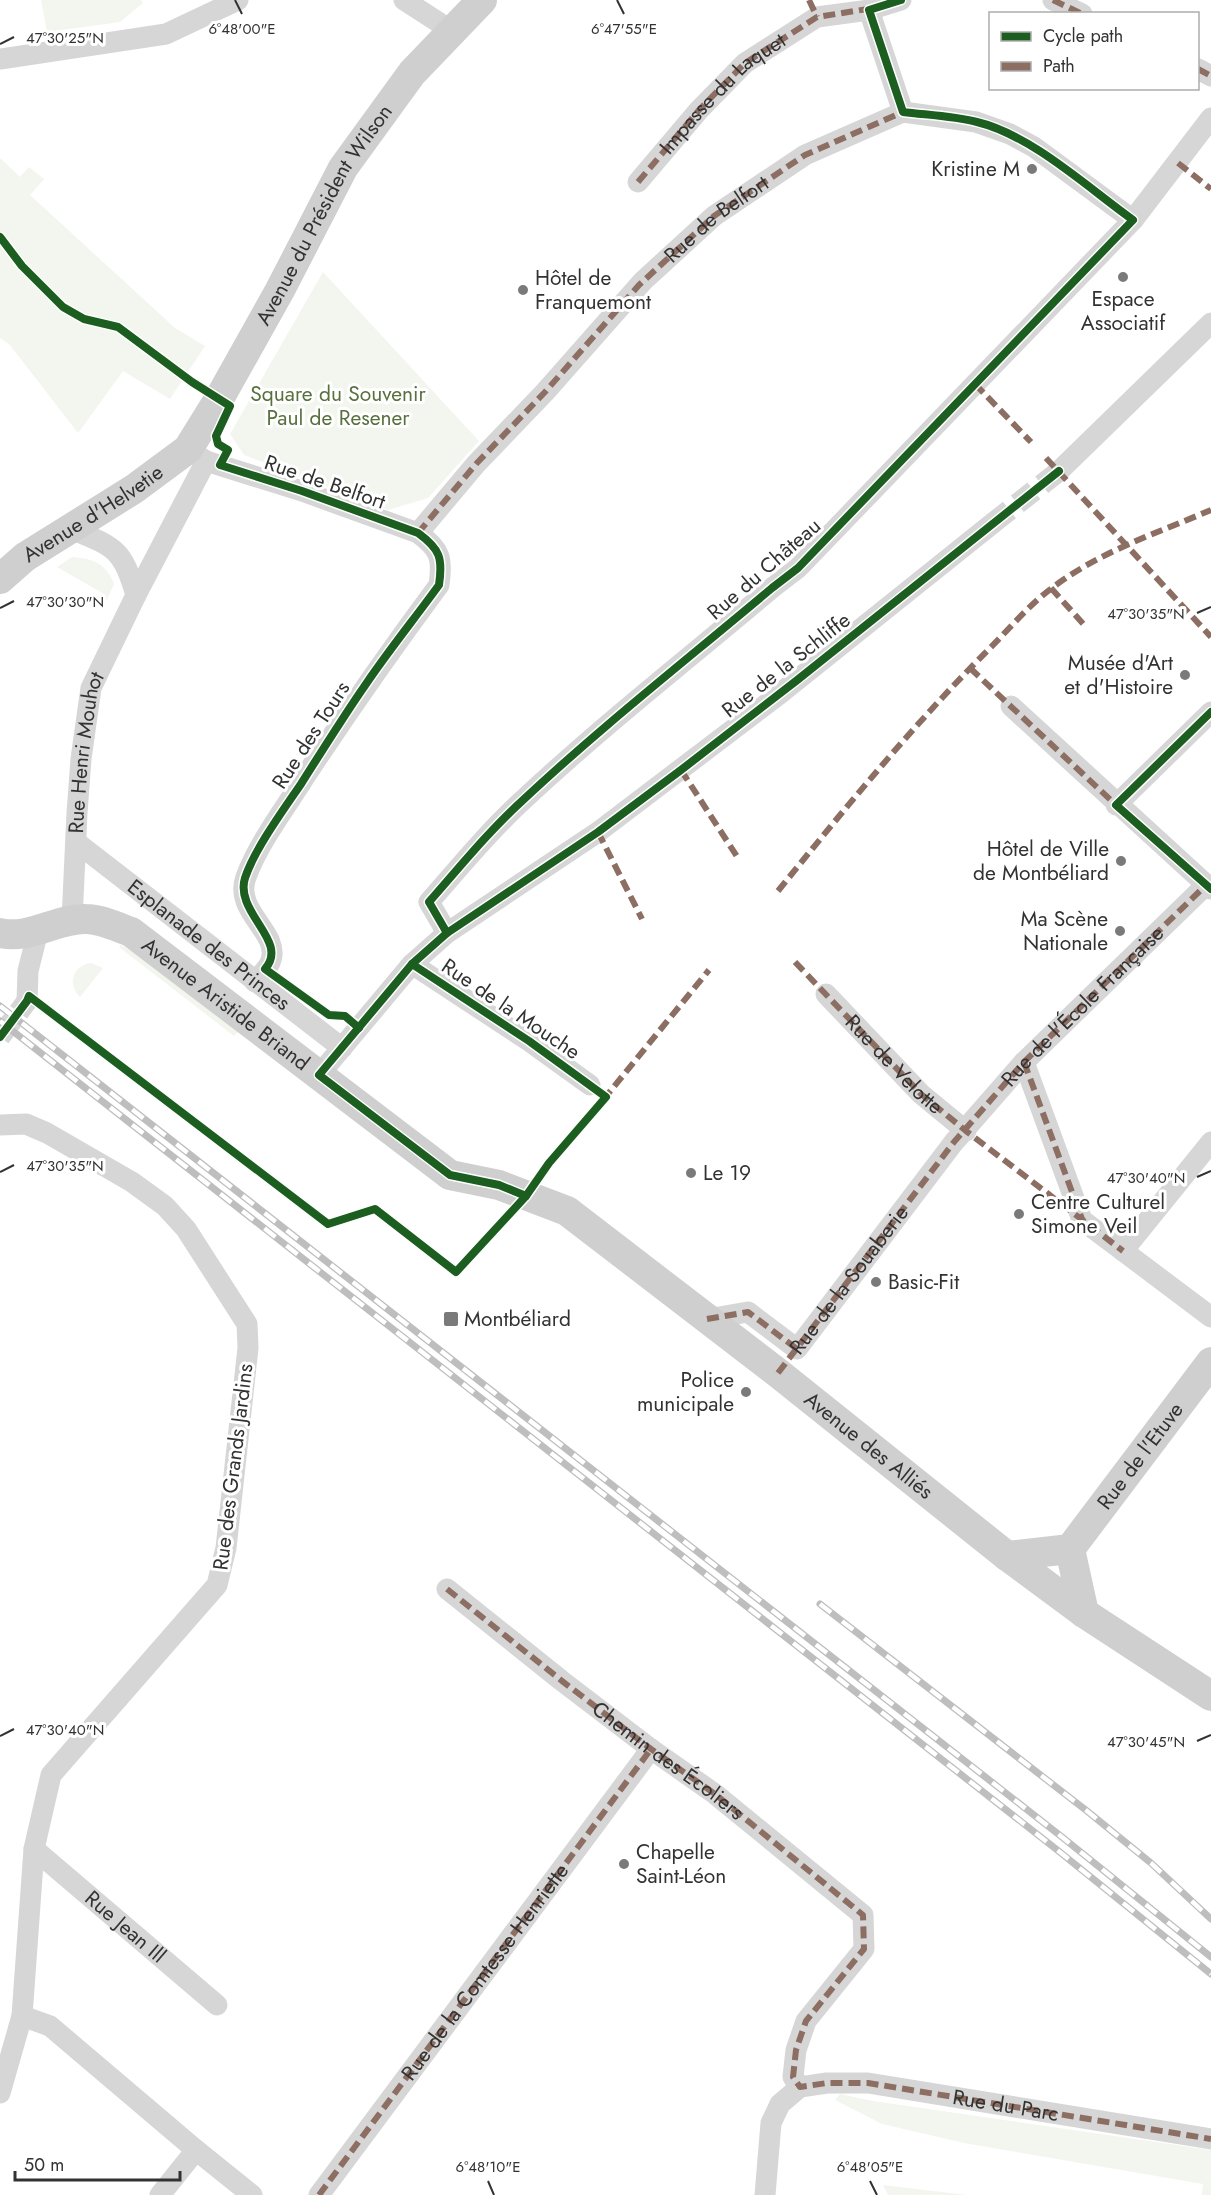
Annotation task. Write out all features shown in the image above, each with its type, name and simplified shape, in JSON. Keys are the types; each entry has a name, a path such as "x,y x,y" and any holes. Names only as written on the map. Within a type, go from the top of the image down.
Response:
{"main road":[{"name":"Avenue du Président Wilson","path":"197,455 219,399 280,290 343,168 412,74 482,0"},
{"name":"Avenue d'Helvetie","path":"0,579 25,557 134,489 197,455"},
{"name":"Avenue Aristide Briand","path":"0,933 39,931 72,920 88,919 131,932 450,1175 500,1185 526,1196"},
{"name":"Avenue des Alliés","path":"526,1196 567,1211 778,1373 1007,1556 1084,1613 1211,1696"},
{"name":"Rue de l'Etuve","path":"1070,1549 1211,1362"},
{"path":"1007,1556 1070,1549 1084,1613"}],"street":[{"path":"0,59 166,34 238,0"},
{"path":"404,0 452,31"},
{"path":"813,9 869,10 901,0"},
{"path":"1053,0 1078,12"},
{"name":"Impasse du Laquet","path":"638,182 699,110 746,63 813,9"},
{"path":"869,10 903,112 976,122 1010,134 1034,147 1132,220 1211,118"},
{"name":"Rue de Belfort","path":"197,455 418,533 476,464 545,392 643,281 714,216 805,155 903,112"},
{"name":"Rue du Château","path":"447,933 429,902 491,832 520,802 566,762 798,568 1132,220"},
{"path":"1059,471 1211,323"},
{"name":"Rue Henri Mouhot","path":"72,920 81,759 91,688 136,595 197,455"},
{"name":"Rue de la Schliffe","path":"319,1075 412,964 447,933 598,832 790,686 993,523"},
{"path":"71,529 114,548 128,567 136,595"},
{"name":"Rue des Tours","path":"255,982 270,963 273,953 270,943 248,908 244,897 244,880 251,864 286,806 366,684 439,585 441,568 439,555 433,544 418,533"},
{"path":"1011,706 1116,805 1209,887"},
{"path":"1116,805 1211,711"},
{"name":"Esplanade des Princes","path":"76,842 342,1048"},
{"name":"Rue de l'École Française","path":"966,1131 1024,1062 1209,887"},
{"path":"27,1001 28,971 39,931"},
{"name":"Rue de la Mouche","path":"412,964 590,1085"},
{"name":"Rue de Velotte","path":"826,994 921,1094 966,1131"},
{"path":"1024,1062 1082,1220 1211,1317"},
{"name":"Rue des Grands Jardins","path":"0,1125 26,1124 47,1133 132,1182 165,1206 186,1229 214,1271 247,1324 248,1332 226,1548 217,1585 51,1775 34,1849 21,2016 0,2092"},
{"name":"Rue de la Souaberie","path":"707,1319 748,1312 797,1349 954,1142 966,1131"},
{"path":"1124,1251 1211,1142"},
{"name":"Chemin des Écoliers","path":"447,1589 562,1681 651,1749 715,1794 863,1915 864,1949 806,2021 796,2050 793,2077 800,2087"},
{"name":"Rue de la Comtesse Henriette","path":"319,2195 651,1749"},
{"name":"Rue Jean Ill","path":"34,1849 217,2005"},
{"path":"21,2016 50,2026 252,2195"},
{"name":"Rue du Parc","path":"800,2087 827,2082 868,2083 1211,2139"},
{"path":"765,2195 771,2123 780,2104 800,2087"},
{"path":"160,2195 196,2150"}],"green space":[{"path":"41,0 141,0 143,3 120,22 47,32"},
{"path":"0,158 20,177 29,167 44,179 30,195 175,328 205,346 170,399 123,371 78,433 10,345 0,338"},
{"name":"Square du Souvenir Paul de Resener","path":"323,272 479,441 428,498 388,510 244,455 230,434"},
{"path":"72,557 98,563 111,577 114,584 104,606 100,604 104,594 57,567"},
{"path":"121,945 151,962 239,1031 234,1036 119,947"},
{"path":"91,963 103,968 80,997 74,986 74,976 80,967"},
{"path":"840,2094 873,2101 1211,2150 1211,2195 1202,2195 1203,2184 964,2143 882,2124 835,2100"},
{"path":"883,2185 967,2195 888,2195"}],"tunnel":[{"path":"993,523 1059,471"},
{"path":"0,1037 27,1001"}],"railway":[{"path":"0,1006 1062,1837 1211,1957"},
{"path":"0,1021 1056,1849 1211,1974"},
{"path":"820,1604 1087,1811 1151,1863 1211,1919"}],"marked path":[{"path":"809,0 817,17"},
{"path":"1053,0 1078,12"},
{"path":"638,182 699,110 745,63 817,17 874,8"},
{"path":"1199,70 1211,76"},
{"path":"418,533 476,464 545,392 639,285 714,216 805,155 903,112 906,113"},
{"path":"1178,163 1211,189"},
{"path":"975,384 1031,442"},
{"path":"1046,458 1211,637"},
{"path":"778,891 907,736 1036,601 1070,575 1089,564 1149,535 1211,510"},
{"path":"1051,588 1086,627"},
{"path":"970,668 1116,805"},
{"path":"681,770 738,858"},
{"path":"598,832 642,919"},
{"path":"778,1373 954,1142 1024,1062 1206,885"},
{"path":"795,962 921,1094 1123,1251"},
{"path":"603,1100 709,970"},
{"path":"1024,1062 1082,1219"},
{"path":"707,1319 748,1312 797,1349"},
{"path":"447,1589 562,1681 651,1749 715,1794 863,1915 864,1949 806,2021 796,2050 793,2077 800,2087 827,2083 868,2083 1211,2139"},
{"path":"319,2195 651,1749"}],"cycle path":[{"path":"447,933 429,902 497,825 614,719 798,568 1133,220 1058,164 1018,138 977,122 903,112 869,10 901,0"},
{"path":"0,237 22,266 63,307 84,319 118,327 192,382 230,406 216,436 218,444 228,450 220,465 302,491 418,533 431,544 438,555 439,585 349,709 278,817 245,878 244,891 247,903 271,948 271,958 265,969 329,1015 345,1016 359,1028"},
{"path":"526,1196 499,1185 450,1175 319,1075 412,964 447,933 598,832 681,770 1059,471"},
{"path":"1211,712 1116,805 1211,889"},
{"path":"0,1037 29,996 328,1224 375,1209 456,1272 526,1196 549,1163 606,1097 529,1041 412,964"}],"place":[{"name":"Kristine M","path":"1032,169"},
{"name":"Espace Associatif","path":"1123,277"},
{"name":"Hôtel de Franquemont","path":"523,290"},
{"name":"Musée d'Art et d'Histoire","path":"1185,675"},
{"name":"Hôtel de Ville de Montbéliard","path":"1121,861"},
{"name":"Ma Scène Nationale","path":"1120,931"},
{"name":"Le 19","path":"691,1173"},
{"name":"Centre Culturel Simone Veil","path":"1019,1214"},
{"name":"Basic-Fit","path":"876,1282"},
{"name":"Montbéliard","path":"451,1319"},
{"name":"Police municipale","path":"746,1392"},
{"name":"Chapelle Saint-Léon","path":"624,1864"}]}
